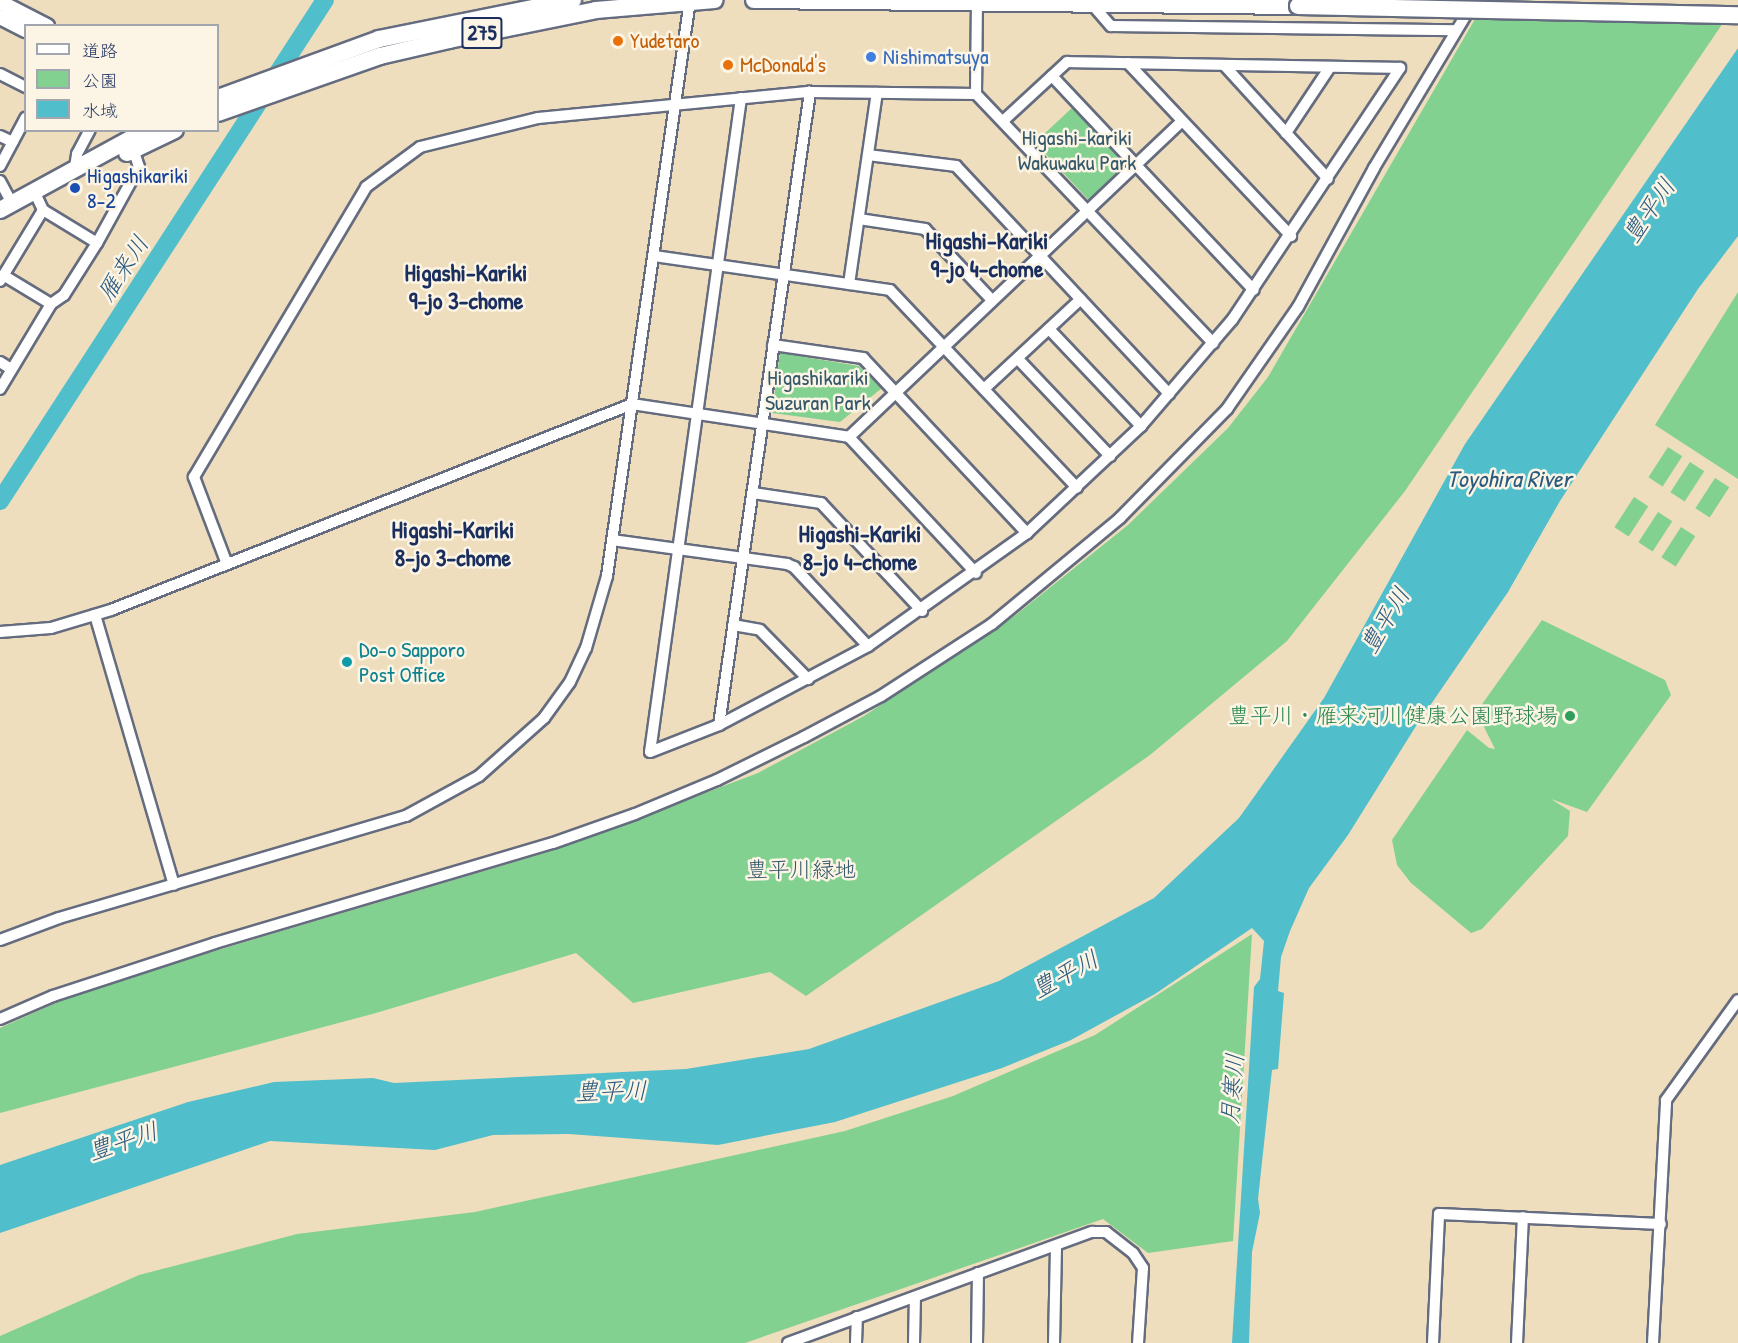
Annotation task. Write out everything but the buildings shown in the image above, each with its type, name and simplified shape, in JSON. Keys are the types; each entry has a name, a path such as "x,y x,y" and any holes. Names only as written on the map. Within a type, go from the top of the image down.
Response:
{"highway":[{"name":"275","path":"219,98 250,84 380,39 573,0"},
{"name":"275","path":"219,112 380,56 470,35 596,10 715,0"},
{"path":"754,0 1089,1 1738,15"},
{"path":"35,193 75,167 143,132"},
{"path":"6,207 171,132"}],"main road":[{"path":"0,2 17,4 44,24"},
{"path":"0,17 24,29"}],"street":[{"path":"0,1019 53,996 214,943 554,843 635,814 717,780 814,732 881,696 992,624 1120,518 1227,409 1287,325 1475,0"},
{"path":"0,940 406,816 479,776 544,718 570,682 598,610 612,540 690,1"},
{"path":"1089,1 1110,26 1456,30"},
{"path":"976,94 977,2"},
{"path":"741,98 676,549 650,752 719,725 868,646 976,573 1027,533 1077,488 1141,426 1213,343 1254,290 1400,68 1067,62 1003,120"},
{"path":"1128,63 1291,236"},
{"path":"1224,65 1328,179"},
{"path":"1286,133 1330,67"},
{"path":"0,74 24,86"},
{"path":"1052,76 1254,290"},
{"path":"227,564 194,477 366,187 420,147 538,118 810,92 976,94 1213,343"},
{"path":"719,725 810,92"},
{"path":"849,284 877,93"},
{"path":"0,166 24,121"},
{"path":"849,437 1038,255 1182,121"},
{"path":"75,167 77,154 89,132"},
{"path":"0,136 13,142"},
{"path":"0,389 51,304 64,295 97,243 139,167 133,149"},
{"path":"868,155 956,166 1169,394"},
{"path":"0,180 6,207"},
{"path":"35,193 43,210 97,243"},
{"path":"43,210 2,278 51,304"},
{"path":"859,219 925,229 992,300"},
{"path":"654,256 890,290 1077,488"},
{"path":"984,389 1081,299"},
{"path":"1049,329 1141,426"},
{"path":"773,345 863,358 1027,533"},
{"path":"1017,359 1110,456"},
{"path":"0,363 12,369"},
{"path":"0,632 51,628 95,615 632,404 849,437 976,573"},
{"path":"753,493 821,503 922,611"},
{"path":"612,540 794,567 868,646"},
{"path":"95,615 174,885"},
{"path":"733,625 760,630 808,679"},
{"path":"1653,1343 1666,1100 1738,1000"},
{"path":"1433,1343 1439,1214 1661,1224"},
{"path":"1517,1343 1523,1217"},
{"path":"791,1342 1092,1232 1106,1232 1133,1253 1143,1268 1138,1343"},
{"path":"1054,1343 1056,1246"},
{"path":"977,1343 978,1274"},
{"path":"914,1343 915,1297"},
{"path":"856,1343 857,1317"}],"green space":[{"name":"豊平川緑地","path":"1475,19 1725,20 1405,491 1287,641 1150,755 806,996 770,972 633,1003 576,953 376,1013 0,1113 0,1028 87,989 551,851 758,773 864,716 1017,614 1128,525 1228,428 1268,377"},
{"name":"Higashi-kariki Wakuwaku Park","path":"1073,107 1128,166 1090,201 1035,142"},
{"path":"1738,292 1738,479 1655,425"},
{"name":"Higashikariki Suzuran Park","path":"780,353 859,366 882,388 840,422 772,413"},
{"path":"1668,447 1682,456 1663,486 1648,477"},
{"path":"1690,462 1704,471 1685,501 1670,492"},
{"path":"1715,478 1729,487 1710,517 1695,508"},
{"path":"1634,497 1648,506 1629,536 1614,527"},
{"path":"1658,512 1672,521 1653,551 1638,542"},
{"path":"1681,527 1695,536 1676,566 1661,557"},
{"path":"1542,620 1665,680 1671,695 1587,812 1551,799 1570,811 1568,836 1482,929 1471,933 1411,883 1397,865 1392,840 1467,730 1489,748 1495,749 1483,725 1480,707"},
{"path":"1252,934 1233,1241 1148,1253 1103,1219 745,1343 0,1343 0,1336 139,1275 297,1234 475,1212 845,1131 953,1096 1095,1035"}],"water":[{"name":"Toyohira River","path":"1738,48 1738,236 1698,289 1560,501 1508,592 1416,726 1348,835 1309,888 1290,931 1281,957 1278,991 1284,993 1278,1069 1272,1070 1258,1199 1260,1213 1252,1252 1249,1343 1232,1343 1254,987 1260,979 1264,941 1252,928 1155,994 1071,1040 1002,1068 835,1122 718,1145 569,1134 493,1135 435,1150 270,1141 0,1233 0,1165 188,1102 274,1082 373,1078 394,1083 686,1069 809,1049 999,981 1154,898 1239,818 1324,698 1465,444"}],"waterway":[{"name":"雁来川","path":"0,501 325,0"}],"place":[{"name":"Yudetaro","path":"618,41"},
{"name":"Nishimatsuya","path":"871,57"},
{"name":"McDonald's","path":"728,65"},
{"name":"Higashikariki 8-2","path":"75,188"},
{"name":"Do-o Sapporo Post Office","path":"347,662"},
{"name":"豊平川・雁来河川健康公園野球場","path":"1570,716"}],"district":[{"name":"Higashi-Kariki 9-jo 4-chome","path":"987,255"},
{"name":"Higashi-Kariki 9-jo 3-chome","path":"466,287"},
{"name":"Higashi-Kariki 8-jo 3-chome","path":"453,544"},
{"name":"Higashi-Kariki 8-jo 4-chome","path":"860,548"}],"water label":[{"name":"豊平川","path":"1649,210"},
{"name":"豊平川","path":"1385,620"},
{"name":"豊平川","path":"1065,974"},
{"name":"月寒川","path":"1232,1089"},
{"name":"豊平川","path":"611,1091"},
{"name":"豊平川","path":"123,1141"}]}
